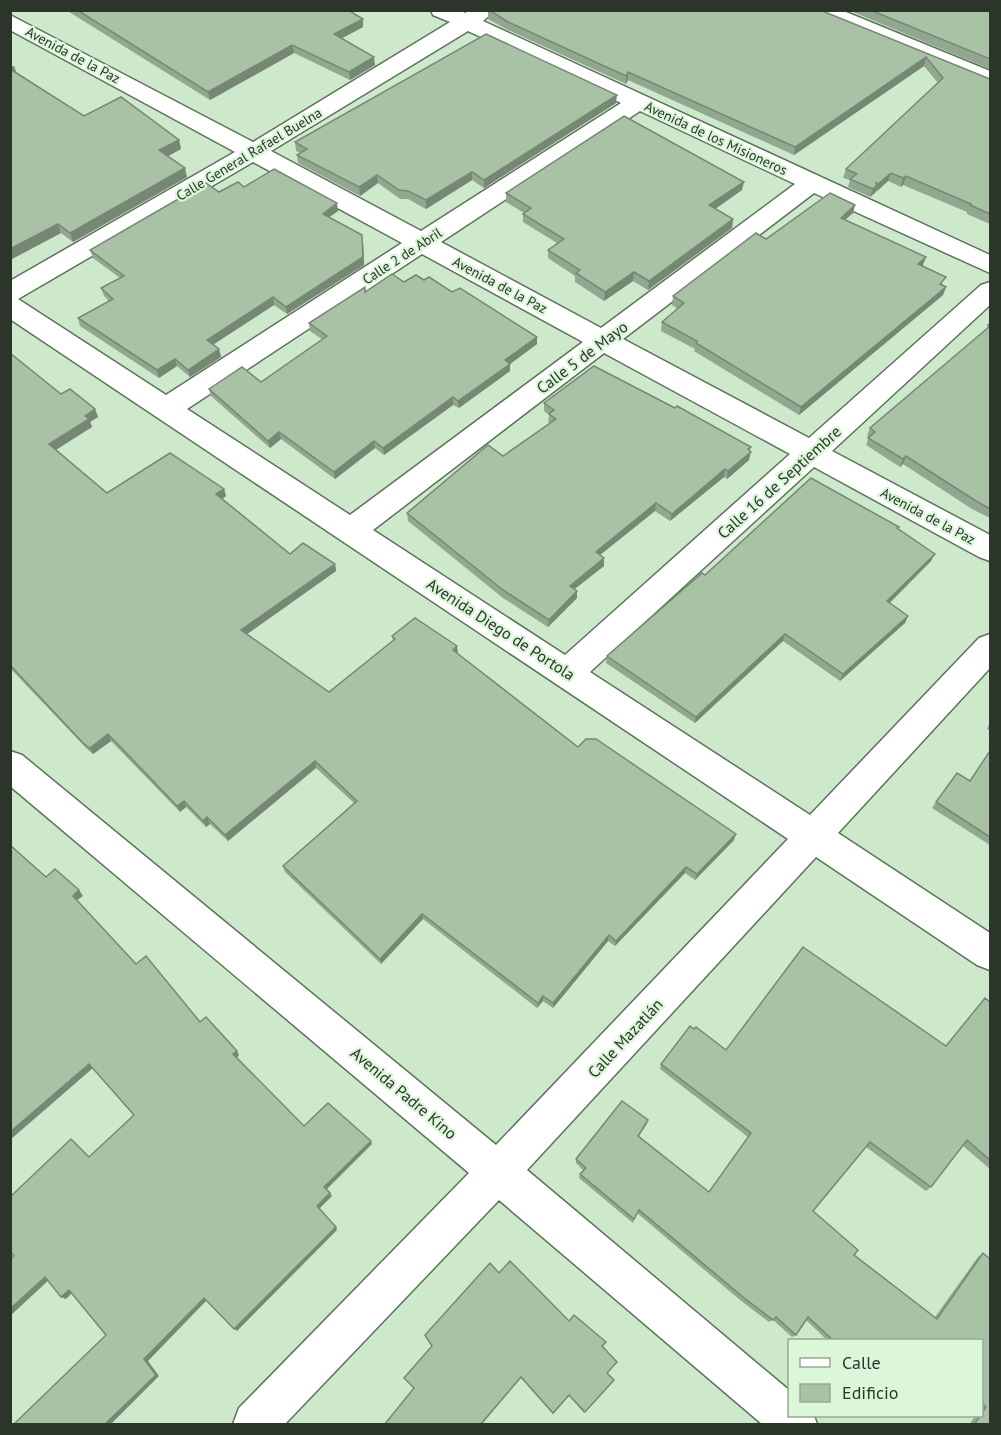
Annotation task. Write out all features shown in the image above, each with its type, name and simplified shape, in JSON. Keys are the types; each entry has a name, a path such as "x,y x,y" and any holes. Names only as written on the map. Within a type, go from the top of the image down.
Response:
{"street":[{"name":"Avenida de los Misioneros","path":"441,10 476,16 638,102 990,265"},
{"path":"821,10 990,80"},
{"name":"Calle General Rafael Buelna","path":"10,293 254,152 476,16"},
{"name":"Avenida de la Paz","path":"10,21 990,549"},
{"name":"Calle 2 de Abril","path":"166,409 638,102"},
{"name":"Calle 5 de Mayo","path":"351,530 813,183"},
{"name":"Calle 16 de Septiembre","path":"567,673 990,291"},
{"name":"Avenida Diego de Portola","path":"10,306 990,953"},
{"name":"Calle Mazatlán","path":"255,1425 498,1172 990,647"},
{"name":"Avenida Padre Kino","path":"10,765 498,1172 795,1425"}],"building":[{"path":"77,10 348,10 363,19 334,34 374,57 349,72 292,45 208,92"},
{"path":"489,10 820,10 990,79 990,214 906,176 903,178 891,173 878,184 876,183 873,189 850,179 857,174 846,169 943,78 926,57 795,147 628,72 626,76 508,22"},
{"path":"870,10 990,10 990,59"},
{"path":"486,34 617,95 484,180 472,172 426,200 408,191 399,190 377,175 359,187 297,155 307,149 295,142"},
{"path":"10,69 84,116 121,97 179,140 159,150 185,168 70,233 58,224 10,249"},
{"path":"624,116 744,182 709,205 733,219 649,281 634,272 605,292 576,273 580,270 548,250 564,239 523,214 531,208 506,193"},
{"path":"274,169 337,203 323,214 362,235 363,257 286,307 273,297 207,340 219,349 188,370 175,359 157,370 78,318 113,299 101,288 124,276 90,250 206,183 219,192 238,182 244,187"},
{"path":"830,193 855,205 841,218 926,257 918,264 946,277 940,284 946,287 801,407 696,343 697,341 662,322 684,303 673,296 756,233 766,239"},
{"path":"392,274 404,282 416,275 424,280 429,277 452,292 460,288 537,337 505,360 510,364 458,401 453,397 383,448 374,441 334,472 279,432 268,441 209,389 242,367 261,382 327,336 309,323 365,287 365,292"},
{"path":"990,326 990,509 906,456 903,459 868,438 875,432 870,428"},
{"path":"10,353 61,394 70,389 95,409 85,416 89,419 49,444 107,493 170,453 224,489 216,494 290,554 303,543 335,564 241,630 329,692 395,639 392,636 415,618 457,646 453,650 578,747 586,739 596,739 736,834 697,874 686,867 616,941 609,935 553,1003 543,996 538,1003 422,914 380,959 283,866 357,801 315,761 225,835 207,817 203,821 184,801 177,806 108,734 90,748 83,743 10,665"},
{"path":"594,366 675,408 677,406 751,447 748,449 751,452 728,471 725,469 672,514 656,503 596,552 604,558 570,586 577,591 549,620 503,590 407,513 488,445 503,456 556,419 549,414 554,410 544,403"},
{"path":"811,478 899,527 897,528 935,554 887,601 908,616 843,674 785,634 696,717 607,656 702,573 705,575"},
{"path":"990,751 990,837 936,802 957,773 970,781"},
{"path":"10,845 46,877 55,869 79,890 73,896 136,964 146,956 200,1022 206,1017 237,1051 233,1054 304,1126 328,1103 371,1141 324,1187 330,1193 317,1206 336,1227 234,1329 204,1298 144,1359 156,1375 104,1425 13,1425 106,1335 69,1290 61,1297 45,1277 10,1309 10,1260 14,1256 10,1251 10,1197 71,1139 89,1157 134,1115 89,1064 10,1132"},
{"path":"803,947 946,1046 985,998 990,1002 990,1160 967,1140 931,1187 870,1142 813,1211 858,1250 854,1255 937,1319 983,1253 990,1259 990,1425 974,1425 979,1417 983,1417 986,1407 983,1404 983,1339 832,1339 808,1317 796,1335 776,1317 773,1320 743,1297 639,1210 634,1219 580,1174 586,1168 576,1159 622,1101 648,1120 638,1136 709,1192 751,1133 661,1064 690,1026 694,1029 696,1027 726,1050"},
{"path":"510,1261 569,1321 574,1315 606,1342 602,1346 617,1362 607,1373 614,1380 585,1412 569,1395 553,1413 521,1377 480,1425 384,1425 414,1388 404,1378 432,1346 425,1335 490,1263 499,1273"}]}
